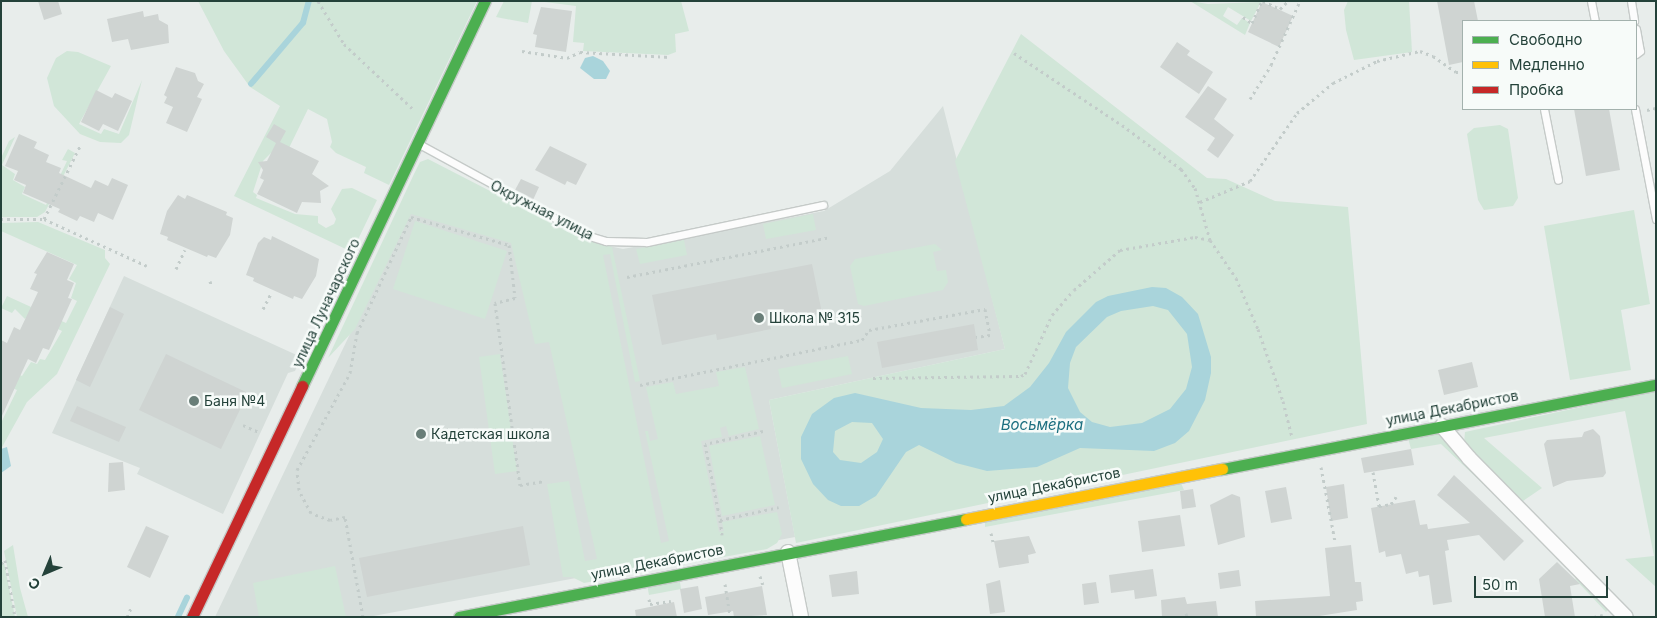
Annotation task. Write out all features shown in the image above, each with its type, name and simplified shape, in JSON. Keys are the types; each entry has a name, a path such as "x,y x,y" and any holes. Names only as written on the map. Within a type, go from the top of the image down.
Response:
{"street":[{"name":"улица Луначарского","path":"192,617 485,1"},
{"name":"улица Декабристов","path":"459,617 1656,385"},
{"path":"1442,426 1626,617"},
{"path":"788,552 801,617"}],"lane":[{"path":"1591,1 1594,20"},
{"path":"1631,1 1634,20"},
{"path":"1637,34 1640,51 1637,53"},
{"path":"1544,110 1558,180"},
{"path":"1635,110 1656,219"},
{"name":"Окружная улица","path":"417,143 586,235 606,241 647,242 823,205"}],"path":[{"path":"318,1 344,44 427,122"},
{"path":"1243,17 1252,23 1262,1 1280,9 1288,1"},
{"path":"1250,99 1272,65 1300,1"},
{"path":"522,51 567,58 580,52 670,57"},
{"path":"1200,202 1250,181 1297,114 1334,82 1377,61 1420,51 1433,56 1456,72 1462,72"},
{"path":"1014,53 1122,125 1181,170 1200,202 1210,240 1236,278 1258,329 1283,402 1296,454"},
{"path":"44,218 80,146"},
{"path":"363,617 344,517 330,520 311,513 298,490 297,470 350,373 357,333 411,217 509,245 515,298 495,303 520,485 545,481"},
{"path":"1,219 44,218 147,266"},
{"path":"627,277 830,237"},
{"path":"873,378 1021,376 1025,374 1052,315 1074,290 1120,250 1195,237 1210,240"},
{"path":"176,269 185,250"},
{"path":"263,309 271,293"},
{"path":"640,385 862,340 869,330 985,310 990,335 976,337"},
{"path":"722,535 705,444 763,431"},
{"path":"1320,464 1335,541"},
{"path":"1373,472 1379,506 1391,504 1396,497"},
{"path":"720,520 779,507"},
{"path":"1,564 5,560 15,617"},
{"path":"722,581 727,588 730,617"},
{"path":"648,596 650,604 671,601"},
{"path":"127,617 131,608"}],"shaded area":[{"path":"943,106 1005,349 769,400 795,537 368,617 215,617 412,204 623,249 824,211 890,171"},
{"path":"124,276 301,357 295,371 288,373 223,514 137,474 140,468 52,433"}],"green space":[{"path":"198,1 477,1 389,185 364,173 366,167 336,153 330,147 332,142 327,119 308,109 288,150 281,157 271,153 263,161 253,192 257,195 256,198 295,214 318,216 318,223 326,228 334,224 336,219 331,209 342,189 352,188 377,200 352,252 234,196 280,106 250,87 224,51"},
{"path":"504,1 532,1 528,23 496,17"},
{"path":"537,1 681,1 689,31 675,34 676,52 668,55 583,51 584,43 573,42 576,6"},
{"path":"1190,1 1208,4 1261,2 1251,21 1228,7 1223,16 1237,25 1242,18 1250,23 1245,35"},
{"path":"1348,1 1409,1 1412,52 1354,60 1346,30 1344,10"},
{"path":"1021,34 1207,178 1226,179 1275,201 1348,207 1367,424 796,543 769,400 1005,349 955,161"},
{"path":"67,51 78,52 111,66 79,124 101,134 104,129 119,134 142,80 129,135 121,143 100,142 80,134 54,106 47,78 56,58"},
{"path":"1500,125 1508,129 1518,198 1513,206 1484,210 1478,200 1467,134 1474,128"},
{"path":"15,137 2,165 15,174 13,180 25,187 22,194 46,205 67,161 62,160 68,149 75,153 45,212 37,217 1,217 1,158 9,141"},
{"path":"428,159 583,239 612,247 640,381 635,382 610,254 603,255 661,543 669,541 645,431 648,431 650,441 658,439 646,387 673,382 676,394 719,386 716,372 745,367 759,429 729,436 726,426 720,428 722,437 701,441 719,532 724,531 722,522 777,512 782,534 777,543 767,549 584,583 572,577 563,577 547,484 569,481 585,561 597,559 549,342 535,344 511,243 411,214 355,329 328,358 420,162"},
{"path":"1634,210 1650,304 1621,310 1631,370 1570,380 1544,226"},
{"path":"813,214 816,230 766,239 763,224"},
{"path":"415,221 507,251 485,319 393,289"},
{"path":"38,222 105,250 105,258 110,264 57,374 27,402 1,449 1,423 17,390 1,383 1,366 22,376 31,362 37,364 40,359 45,360 62,331 28,315 25,319 15,309 12,313 1,308 7,296 66,323 77,301 71,298 76,283 69,279 77,265 1,231 1,223"},
{"path":"684,240 687,255 640,264 636,249"},
{"path":"935,244 942,250 933,252 937,271 946,270 948,282 943,290 864,306 858,304 850,266 855,259"},
{"path":"500,354 517,471 495,474 479,357"},
{"path":"848,356 852,374 782,388 778,369"},
{"path":"1656,391 1656,587 1625,559 1654,556 1625,411 1484,438 1542,488 1520,503 1464,443 1465,432"},
{"path":"1441,434 1485,481 1483,484 1441,444 1411,449 1408,438"},
{"path":"760,436 775,505 722,516 709,446"},
{"path":"1181,483 1184,490 985,527 985,520"},
{"path":"13,545 20,588 28,617 17,617 4,551"},
{"path":"4,563 15,617 1,617 1,566"},
{"path":"335,566 346,617 259,617 253,583"},
{"path":"1580,575 1611,607 1606,612 1575,579"},
{"path":"680,582 681,589 649,595 647,584"}],"water":[{"path":"593,56 603,61 610,71 606,79 594,79 580,68 585,58"},
{"name":"Восьмёрка","path":"1152,287 1166,288 1182,297 1198,314 1211,357 1211,373 1205,400 1189,431 1175,443 1154,451 1080,448 1037,467 987,471 956,463 919,445 906,452 876,496 859,506 841,506 828,500 813,484 801,459 801,437 812,414 834,398 855,393 921,408 971,410 1004,406 1030,387 1049,363 1066,332 1096,302 1108,296","holes":["1153,306 1168,310 1187,334 1192,367 1186,389 1170,409 1142,423 1110,427 1092,422 1080,412 1068,388 1070,363 1076,347 1107,317 1121,311","852,422 872,423 883,439 877,452 861,463 840,460 833,452 835,431"]},
{"path":"7,447 11,466 1,473 1,449"}],"building":[{"path":"38,1 58,1 62,14 44,20"},
{"path":"1437,1 1474,1 1478,20 1462,20 1462,62 1449,65"},
{"path":"1262,2 1293,16 1279,47 1248,32"},
{"path":"541,7 572,11 566,52 535,47 537,35 533,34"},
{"path":"143,11 144,17 158,14 159,20 168,25 169,43 131,50 128,39 112,42 107,19"},
{"path":"1177,42 1190,51 1187,55 1213,72 1199,94 1160,67"},
{"path":"176,67 195,73 198,81 204,84 197,97 202,99 187,132 166,123 173,107 164,103 167,97 164,95"},
{"path":"1208,86 1227,99 1214,119 1234,135 1218,158 1207,150 1215,138 1185,117"},
{"path":"96,90 112,98 115,93 132,101 118,131 103,124 99,131 81,122"},
{"path":"1574,110 1609,110 1620,170 1586,176"},
{"path":"274,124 286,131 280,142 319,161 312,174 329,186 320,191 321,203 302,202 297,213 257,194 264,180 260,178 263,170 258,162 267,161 276,143 266,137"},
{"path":"19,134 37,142 34,148 49,155 46,162 61,168 59,173 91,188 95,180 108,186 112,178 128,185 113,220 98,213 94,222 80,216 77,221 58,212 60,209 23,193 26,185 14,180 18,171 5,166"},
{"path":"550,146 587,164 576,185 567,181 565,185 535,170"},
{"path":"521,179 539,187 533,200 515,190"},
{"path":"178,195 185,199 187,195 227,212 226,215 233,218 230,235 216,258 208,255 207,257 167,240 168,237 160,234 167,211"},
{"path":"272,236 319,259 316,276 302,299 294,296 293,299 253,281 254,278 246,275 258,243 264,237 271,240"},
{"path":"47,252 74,264 67,280 74,283 68,298 72,299 49,350 43,348 36,363 28,359 1,418 1,340 7,343 14,327 20,330 38,292 30,289 37,274 34,273"},
{"path":"812,264 822,313 770,324 771,329 717,340 716,334 662,345 652,295"},
{"path":"110,307 124,314 90,387 76,380"},
{"path":"974,324 978,350 882,368 877,342"},
{"name":"Баня №4","path":"166,354 248,393 221,449 139,410"},
{"path":"1472,362 1478,387 1444,395 1438,370"},
{"path":"77,406 126,427 119,442 70,421"},
{"path":"1593,429 1600,436 1606,473 1603,477 1567,481 1553,487 1544,444 1547,440 1582,437 1584,432"},
{"path":"1411,449 1414,465 1364,473 1361,458"},
{"path":"123,462 125,490 108,492 109,463"},
{"path":"1454,475 1524,541 1504,561 1479,535 1447,540 1449,550 1445,551 1452,602 1433,605 1429,575 1419,577 1418,571 1406,574 1401,554 1386,557 1385,551 1379,553 1371,508 1415,500 1420,525 1427,524 1428,529 1470,523 1437,495"},
{"path":"1344,484 1348,518 1331,521 1326,487"},
{"path":"1286,487 1292,519 1271,523 1265,491"},
{"path":"1193,489 1196,507 1182,509 1180,491"},
{"path":"1232,494 1240,497 1245,537 1218,545 1210,505"},
{"path":"1180,515 1185,546 1142,552 1138,521"},
{"path":"146,526 169,536 150,578 127,567"},
{"path":"523,526 530,565 367,597 359,558"},
{"path":"1029,536 1036,553 1028,555 1029,563 999,568 994,541"},
{"path":"1351,545 1355,582 1361,582 1363,601 1356,602 1357,610 1313,617 1256,617 1255,601 1330,596 1325,548"},
{"path":"1557,562 1580,584 1570,586 1575,617 1545,617 1539,579"},
{"path":"1153,569 1157,596 1135,599 1134,590 1111,593 1109,575"},
{"path":"1239,570 1241,586 1220,589 1218,573"},
{"path":"857,571 859,594 832,597 829,575"},
{"path":"1000,580 1005,612 990,614 986,584"},
{"path":"1096,582 1099,603 1084,605 1082,584"},
{"path":"698,586 702,609 684,613 680,589"},
{"path":"762,586 767,615 734,617 733,611 708,615 705,597"},
{"path":"1185,597 1187,604 1216,601 1218,617 1162,617 1161,600"},
{"path":"674,602 677,617 636,617 635,610"}],"waterway":[{"path":"251,84 303,23 309,1"},
{"path":"178,617 187,598"}],"traffic: fast":[{"path":"302,386 485,1"},
{"path":"1222,469 1656,385"},
{"path":"459,617 966,519"}],"traffic: slow":[{"path":"966,519 1222,469"}],"traffic: jam":[{"path":"192,617 302,386"}],"place":[{"name":"Школа № 315","path":"759,318"},
{"name":"Баня №4","path":"194,401"},
{"name":"Кадетская школа","path":"421,434"}]}
